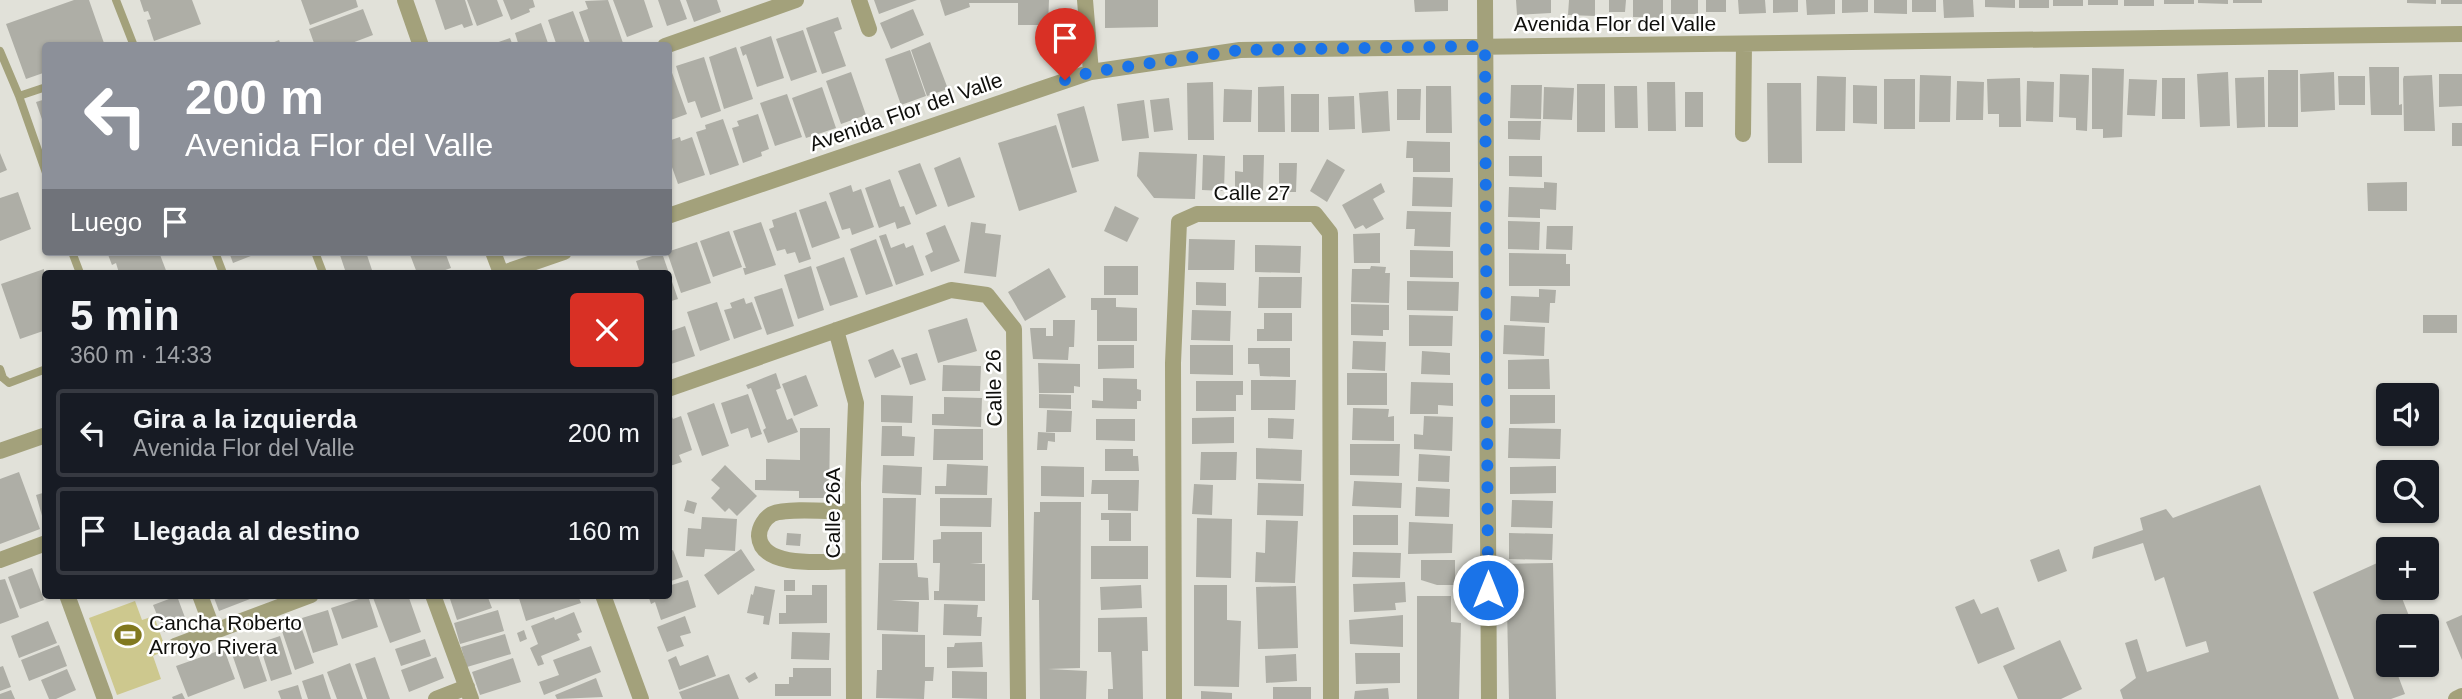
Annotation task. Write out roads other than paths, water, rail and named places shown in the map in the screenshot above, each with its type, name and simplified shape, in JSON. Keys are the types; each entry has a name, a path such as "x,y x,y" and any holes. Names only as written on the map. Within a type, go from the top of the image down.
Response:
{"street":[{"path":"405,0 420,42"},
{"path":"672,44 796,0"},
{"path":"859,0 869,29"},
{"path":"1085,0 1091,72"},
{"path":"1485,0 1489,699"},
{"name":"Avenida Flor del Valle","path":"672,215 1091,72 1240,50 2462,34"},
{"path":"1742,135 1744,44"},
{"name":"Calle 27","path":"1174,699 1173,363 1179,222 1196,214 1315,214 1330,233 1331,699"},
{"path":"511,270 552,256"},
{"name":"Calle 26","path":"672,388 951,290 987,295 1014,329 1018,699"},
{"name":"Calle 26A","path":"836,330 856,403 853,512 855,699"},
{"path":"0,450 42,436"},
{"path":"853,512 782,512 770,515 762,524 759,533 762,548 772,556 785,560 853,561"},
{"path":"0,560 42,544"},
{"path":"68,599 105,699"},
{"path":"201,599 213,630"},
{"path":"175,646 300,599"},
{"path":"434,599 469,693 436,699"},
{"path":"604,599 641,699"},
{"path":"2456,699 2462,696"}],"lane":[{"path":"116,0 132,42"},
{"path":"0,51 42,162"},
{"path":"19,96 42,88"},
{"path":"0,369 3,378 9,383 42,371"}],"place":[{"name":"Cancha Roberto Arroyo Rivera","path":"128,635"}]}
